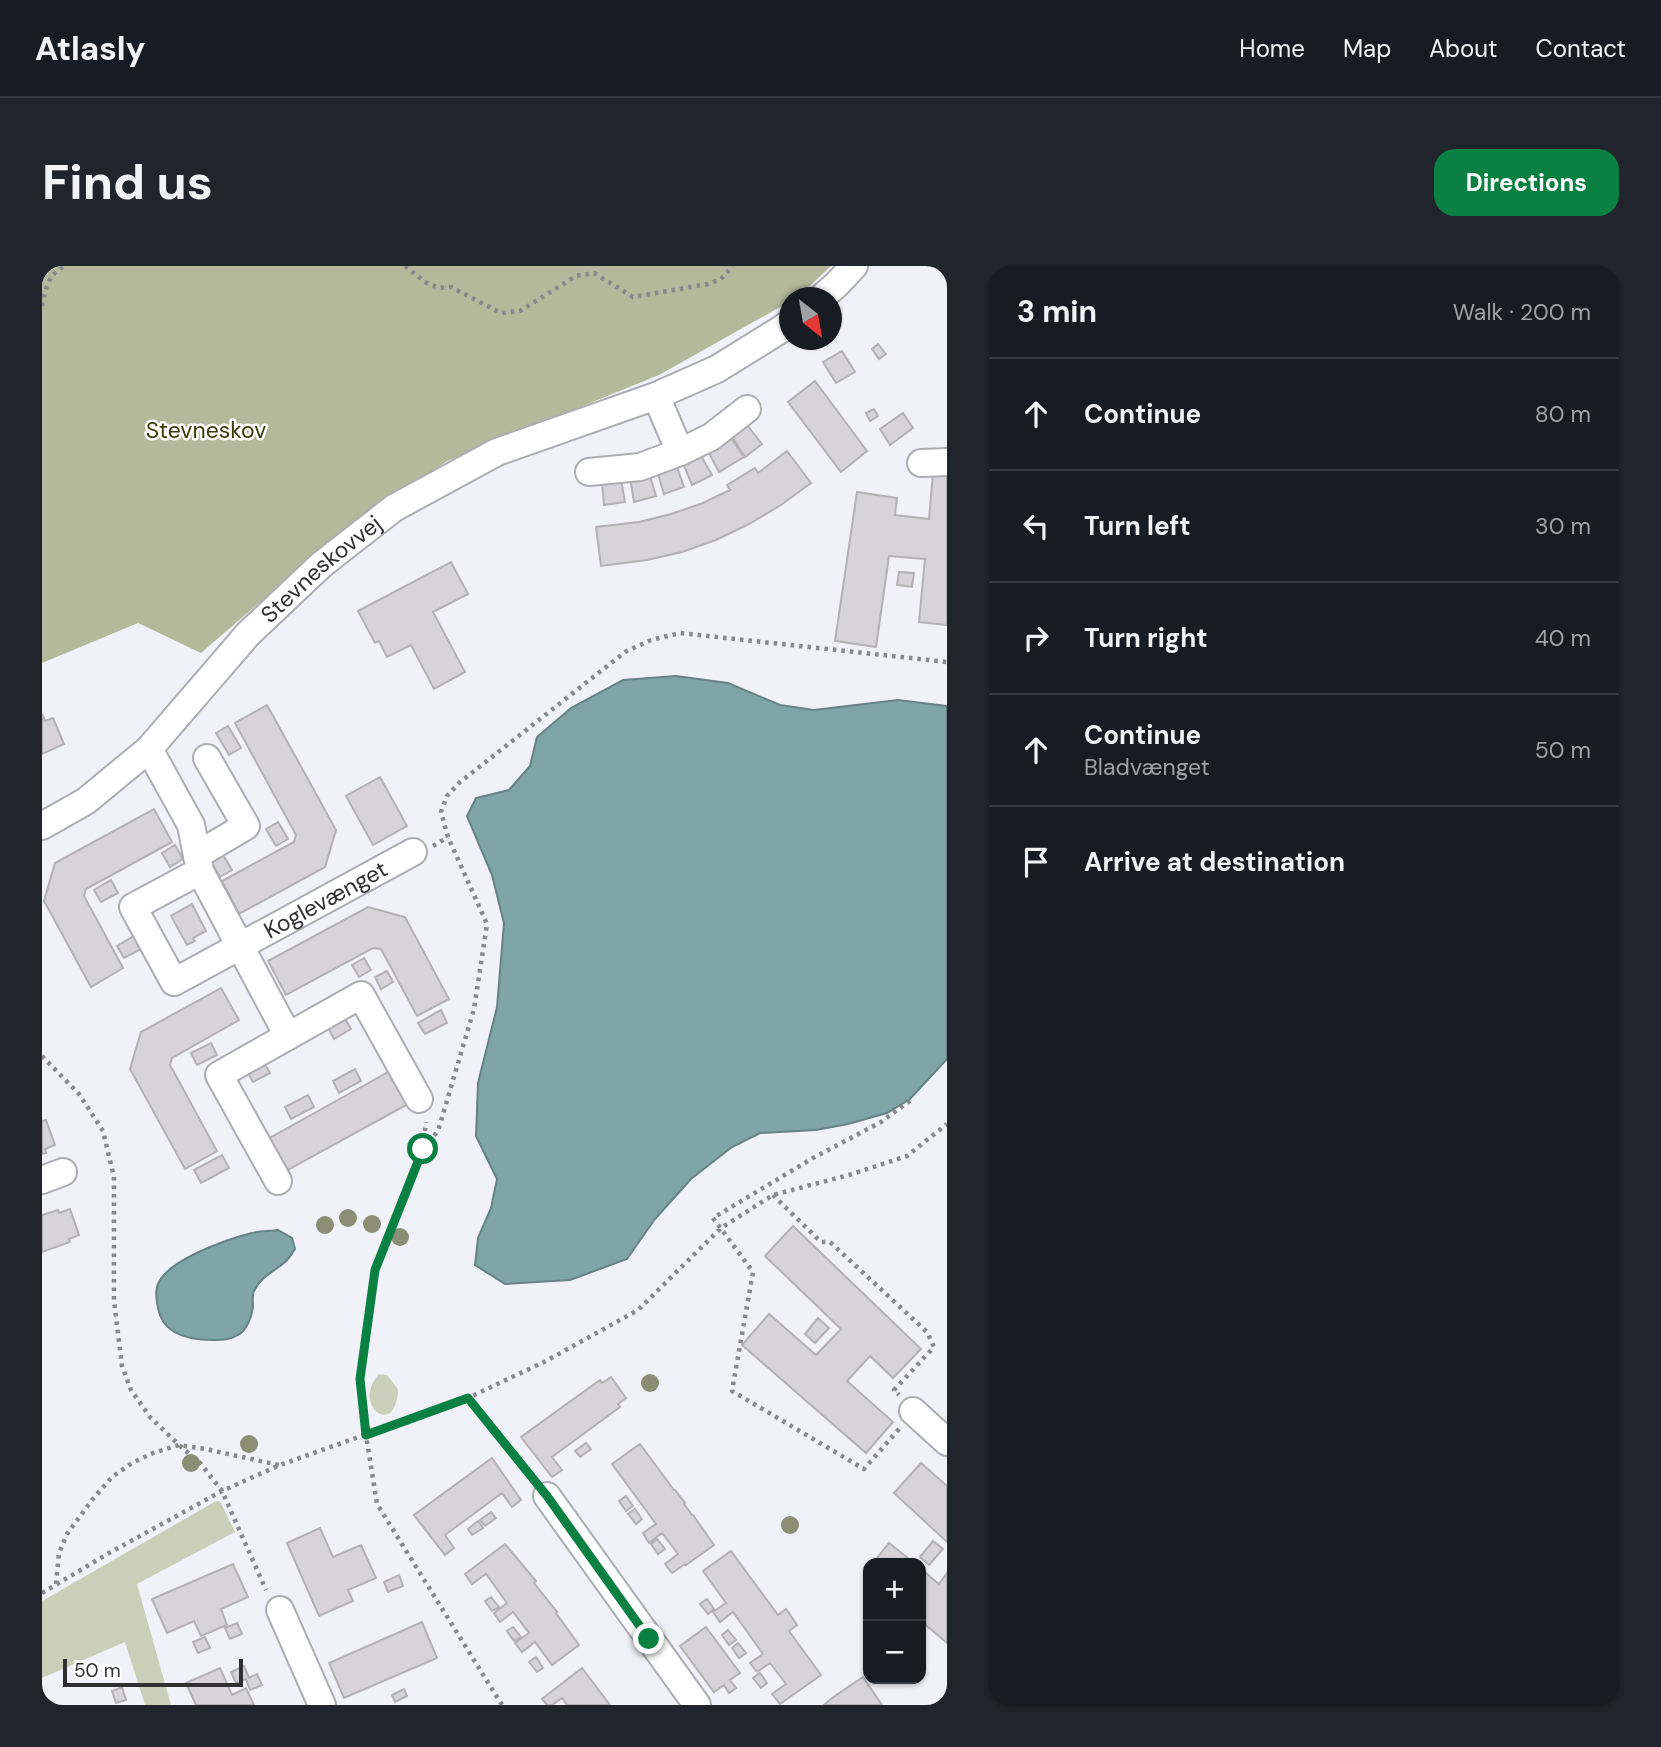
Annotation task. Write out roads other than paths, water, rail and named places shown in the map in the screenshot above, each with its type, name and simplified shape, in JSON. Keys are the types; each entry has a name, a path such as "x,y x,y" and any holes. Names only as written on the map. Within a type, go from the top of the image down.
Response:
{"street":[{"path":"834,287 854,266"},
{"name":"Stevneskovvej","path":"42,826 86,801 149,749 248,634 321,565 394,508 497,452 656,396 718,369 779,331"},
{"path":"656,396 680,452"},
{"path":"589,472 640,467 680,452 711,437 747,409"},
{"name":"Koglevænget","path":"149,749 191,825 198,863 288,1036"},
{"name":"Koglevænget","path":"207,758 246,826 198,863 133,907 174,982 413,852"},
{"path":"278,1181 219,1075 361,995 419,1098"},
{"path":"913,1411 947,1442"},
{"path":"547,1496 697,1705"},
{"path":"280,1610 322,1705"}],"water":[{"path":"676,676 728,683 780,705 814,710 898,700 947,706 947,1059 910,1099 887,1113 816,1130 760,1133 732,1147 691,1179 655,1219 627,1259 570,1280 505,1284 475,1265 478,1238 491,1208 497,1179 476,1136 478,1083 497,1007 504,923 492,875 467,816 476,798 509,790 530,766 537,737 571,708 623,680"},
{"path":"278,1230 292,1238 295,1249 286,1261 257,1286 253,1294 250,1318 241,1333 226,1339 195,1339 178,1334 165,1324 158,1308 156,1290 162,1277 171,1268 228,1240 255,1232"}],"park label":[{"name":"Stevneskov","path":"206,430"}]}
